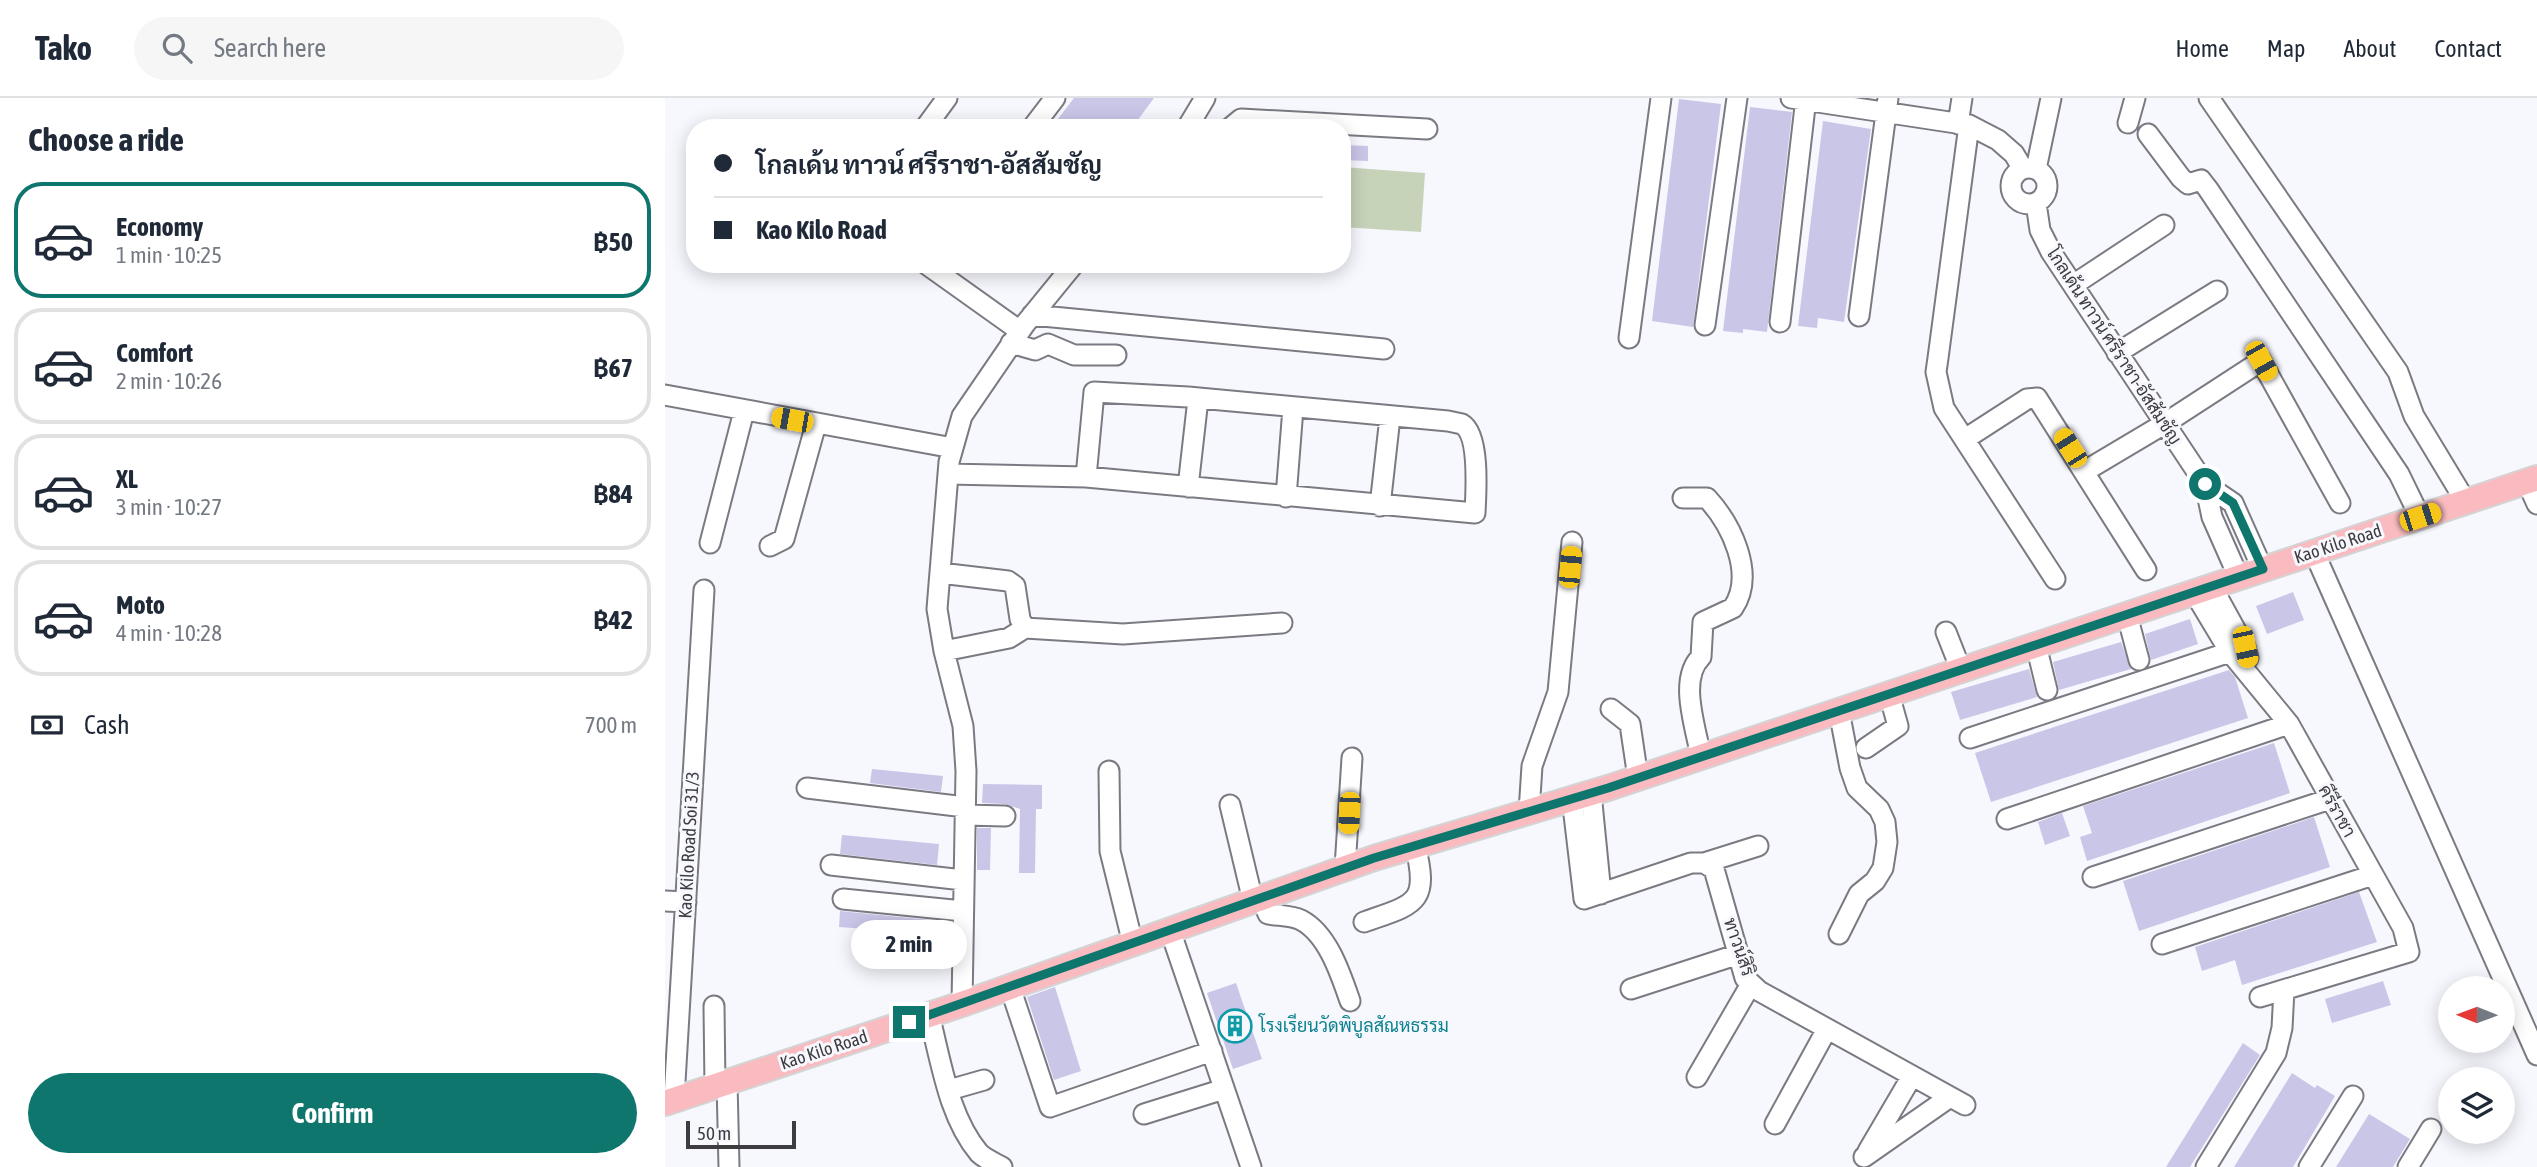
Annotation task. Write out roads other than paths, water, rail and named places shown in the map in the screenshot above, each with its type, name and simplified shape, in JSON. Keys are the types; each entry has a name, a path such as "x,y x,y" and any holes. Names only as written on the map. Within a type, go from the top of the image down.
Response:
{"main road":[{"name":"Kao Kilo Road","path":"670,1101 962,1004 1346,868 1638,778 2532,480"}],"street":[{"path":"932,119 947,98"},
{"path":"1039,119 1055,98"},
{"path":"1192,119 1205,98"},
{"path":"1629,338 1661,98"},
{"path":"1705,325 1737,98"},
{"path":"1962,98 1963,124 1936,372 1944,408 2055,579"},
{"path":"1780,323 1801,99 1887,105 1963,124 2006,147 2030,169 2045,176 2048,183 2043,199 2036,203 2020,202 2014,196 2012,180 2030,169 2051,98"},
{"path":"2127,123 2134,98"},
{"path":"2209,98 2398,372 2413,415 2466,502"},
{"path":"1859,316 1887,105"},
{"path":"1351,125 1427,129"},
{"path":"2148,134 2181,178 2188,184 2200,180 2208,189 2399,474 2420,517"},
{"name":"โกลเด้น ทาวน์ ศรีราชา-อัสสัมชัญ","path":"2036,203 2040,230 2073,285 2205,484 2233,503 2263,569"},
{"path":"2073,285 2164,225"},
{"path":"941,273 1021,330 1035,350 1048,344 1074,355 1116,355"},
{"path":"962,1004 965,811 963,726 944,651 937,609 950,461 962,415 1021,330 1067,273"},
{"path":"2117,353 2217,291"},
{"path":"1021,330 1384,349"},
{"path":"2085,471 2261,361 2340,503"},
{"path":"665,395 816,424 950,461 998,464 1035,474 1475,513 1476,484 1472,435 1468,427 1448,421 1094,392 1086,477"},
{"path":"1965,439 2027,399 2037,398 2146,570"},
{"path":"1188,487 1198,399"},
{"path":"1286,497 1293,408"},
{"path":"711,543 744,411"},
{"path":"1380,506 1390,417"},
{"path":"770,546 784,539 816,424"},
{"path":"2532,480 2537,504"},
{"name":"โกลเด้น ทาวน์ ศรีราชา-อัสสัมชัญ","path":"2205,484 2212,517 2239,578"},
{"path":"1683,498 1707,498 1719,510 1728,526 1743,572 1742,587 1733,608 1703,622 1701,657 1691,666 1688,681 1701,757"},
{"path":"1529,812 1532,765 1558,692 1572,542"},
{"path":"2313,552 2537,1055"},
{"path":"940,573 1008,581 1015,586 1020,619 1025,628"},
{"name":"Kao Kilo Road Soi 31/3","path":"670,1101 686,902 704,590"},
{"name":"คีรีราชา","path":"2203,590 2252,676 2289,724 2403,928 2409,952 2284,990"},
{"path":"2127,615 2139,660"},
{"path":"944,651 1009,638 1025,628 1123,634 1282,623"},
{"path":"1946,632 1961,670"},
{"path":"2036,645 2047,690"},
{"path":"1970,738 2238,649"},
{"path":"1865,748 1898,726 1889,694"},
{"path":"1611,709 1630,724 1638,778"},
{"path":"1839,711 1850,768 1857,788 1879,809 1885,822 1887,842 1883,869 1875,881 1859,894 1839,934"},
{"path":"2007,819 2289,724"},
{"path":"1346,868 1352,758"},
{"path":"1109,771 1110,851 1133,944"},
{"path":"807,789 1005,816"},
{"path":"1581,796 1593,896 1691,863 1703,863 1758,846"},
{"path":"2093,877 2330,799"},
{"path":"1230,806 1257,899 1268,914 1301,920 1319,937 1339,970 1350,1001"},
{"path":"1364,922 1407,907 1415,898 1422,884 1415,845"},
{"name":"ทาวน์สิริ","path":"1703,863 1714,869 1718,879 1745,978 1751,984 1759,991 1958,1101 1864,1157 1912,1076"},
{"path":"831,865 963,880"},
{"path":"2162,944 2373,875"},
{"path":"843,899 963,911"},
{"path":"665,901 686,902"},
{"path":"1170,930 1251,1167"},
{"path":"1630,989 1739,954"},
{"path":"1697,1077 1751,984"},
{"path":"1010,987 1049,1107 1212,1051"},
{"path":"2206,1167 2276,1053 2282,1028 2284,990 2260,997"},
{"path":"714,1006 729,1167"},
{"path":"929,1015 949,1090 965,1130 981,1155 1002,1167"},
{"path":"1775,1124 1828,1029"},
{"path":"949,1090 984,1080"},
{"path":"1144,1114 1224,1089"},
{"path":"2309,1167 2353,1096"},
{"path":"2408,1167 2431,1129"}],"place":[{"name":"โรงเรียนวัดพิบูลสัณหธรรม","path":"1235,1026"}]}
